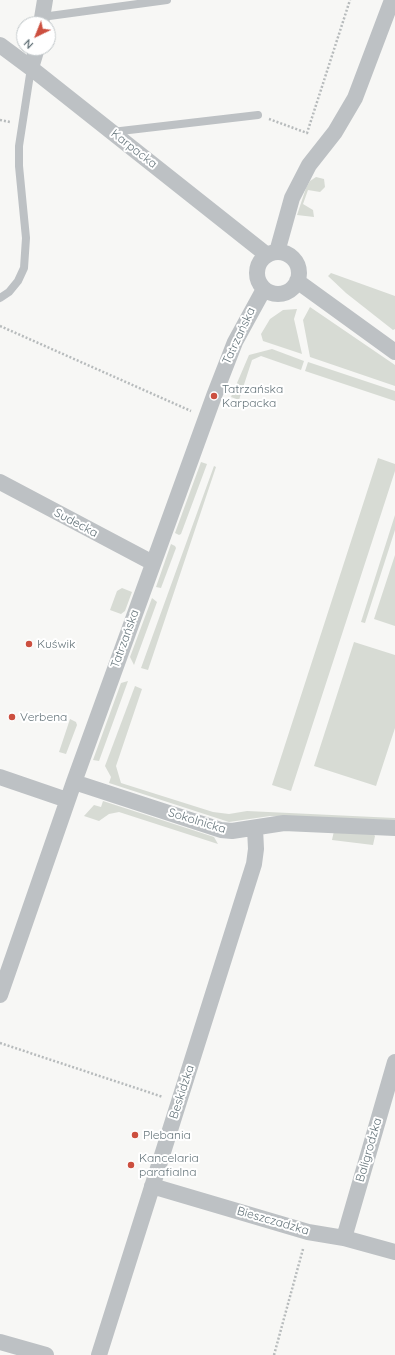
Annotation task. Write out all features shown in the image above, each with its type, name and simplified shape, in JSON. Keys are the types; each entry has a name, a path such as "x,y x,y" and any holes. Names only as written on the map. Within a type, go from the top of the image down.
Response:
{"street":[{"path":"43,16 45,0"},
{"path":"272,254 288,255 293,258 299,269 298,281 294,287 282,294 269,292 264,289 257,278 259,265 272,254 292,198 310,165 338,128 355,98 392,0"},
{"name":"Karpacka","path":"0,45 272,254"},
{"path":"31,68 34,56"},
{"path":"298,281 395,352"},
{"name":"Tatrzańska","path":"0,995 67,800 206,418 235,342 264,289"},
{"name":"Sudecka","path":"0,482 153,563"},
{"path":"0,777 67,800"},
{"name":"Sokolnicka","path":"74,782 221,830 232,831 284,823 395,828"},
{"name":"Beskidzka","path":"99,1355 254,864 256,849 255,828"},
{"name":"Baligrodzka","path":"344,1238 395,1062"},
{"name":"Bieszczadzka","path":"152,1186 308,1232 344,1238 395,1252"},
{"path":"0,1342 46,1355"}],"lane":[{"path":"56,19 167,0"},
{"path":"0,298 9,292 18,281 24,268 26,238 19,166 19,146 31,68"},
{"path":"112,132 258,115"}],"path":[{"path":"258,115 307,133 350,0"},
{"path":"0,326 206,418"},
{"path":"0,1042 179,1102"},
{"path":"274,1355 308,1232"}],"shaded area":[{"path":"316,177 324,179 325,187 320,192 308,190 303,204 313,210 314,217 297,215 306,188 310,181"},
{"path":"331,273 395,296 395,329 393,330 346,293 328,276"},
{"path":"310,307 395,365 395,386 310,357 303,320"},
{"path":"297,309 294,319 302,354 263,341 261,334 270,319 283,310"},
{"path":"272,349 304,361 301,370 261,356 252,360 239,400 231,397 249,355"},
{"path":"308,362 395,391 395,401 305,371"},
{"path":"378,458 395,464 395,471 291,791 272,785"},
{"path":"201,462 207,464 181,534 179,535 175,533"},
{"path":"214,466 216,467 148,670 141,668"},
{"path":"395,515 395,530 365,623 361,622"},
{"path":"171,544 176,548 161,588 156,587"},
{"path":"395,555 395,626 374,619"},
{"path":"122,588 132,592 125,611 121,614 110,610 117,591"},
{"path":"152,598 157,602 134,665 130,657"},
{"path":"354,642 395,655 395,728 376,786 314,766"},
{"path":"128,681 99,761 93,760 121,683"},
{"path":"135,686 142,689 116,766 121,783 213,812 229,814 247,811 395,818 395,821 270,816 229,822 109,783 111,777 105,766"},
{"path":"70,719 76,722 77,725 66,754 59,752"},
{"path":"103,801 214,837 218,844 119,812 109,814 99,821 84,816 94,805 101,807"},
{"path":"334,831 373,833 375,836 373,845 332,840"}],"place":[{"name":"Tatrzańska Karpacka","path":"214,396"},
{"name":"Kuświk","path":"29,644"},
{"name":"Verbena","path":"12,717"},
{"name":"Plebania","path":"135,1135"},
{"name":"Kancelaria parafialna","path":"131,1165"}]}
